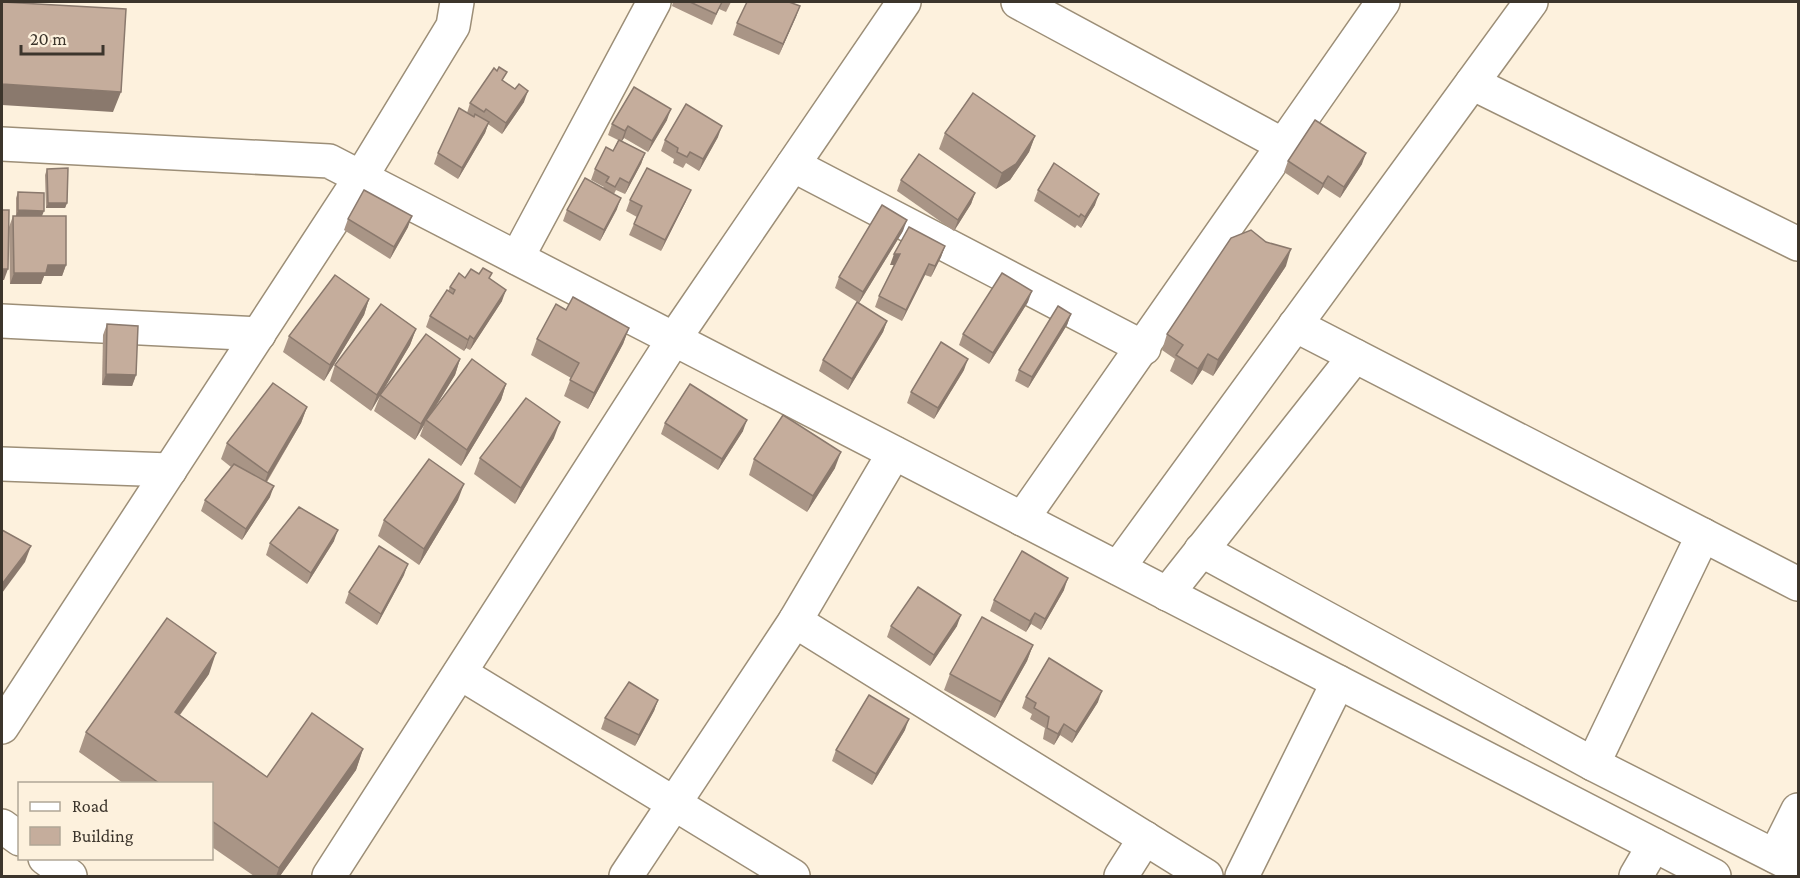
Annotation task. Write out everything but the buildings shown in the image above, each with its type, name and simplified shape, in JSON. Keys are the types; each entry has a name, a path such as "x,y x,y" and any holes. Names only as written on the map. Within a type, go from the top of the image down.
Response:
{"street":[{"path":"2,727 361,177 453,26 457,2"},
{"path":"517,258 654,2"},
{"path":"329,876 674,339 904,2"},
{"path":"1018,2 1283,145"},
{"path":"1022,519 1144,348 1383,2"},
{"path":"1118,568 1531,2"},
{"path":"1472,83 1798,244"},
{"path":"2,144 329,161 1714,876"},
{"path":"793,165 1144,348"},
{"path":"2,321 259,334"},
{"path":"1295,325 1798,584"},
{"path":"1167,594 1354,356"},
{"path":"626,876 795,621 894,453"},
{"path":"2,464 170,470"},
{"path":"1593,764 1703,535"},
{"path":"1201,550 1593,764 1787,862 1798,810"},
{"path":"795,621 1206,876"},
{"path":"460,673 793,876"},
{"path":"1242,876 1338,682"},
{"path":"2,826 18,838"},
{"path":"1121,876 1145,838"},
{"path":"1636,876 1654,846"},
{"path":"48,860 70,876"}]}
